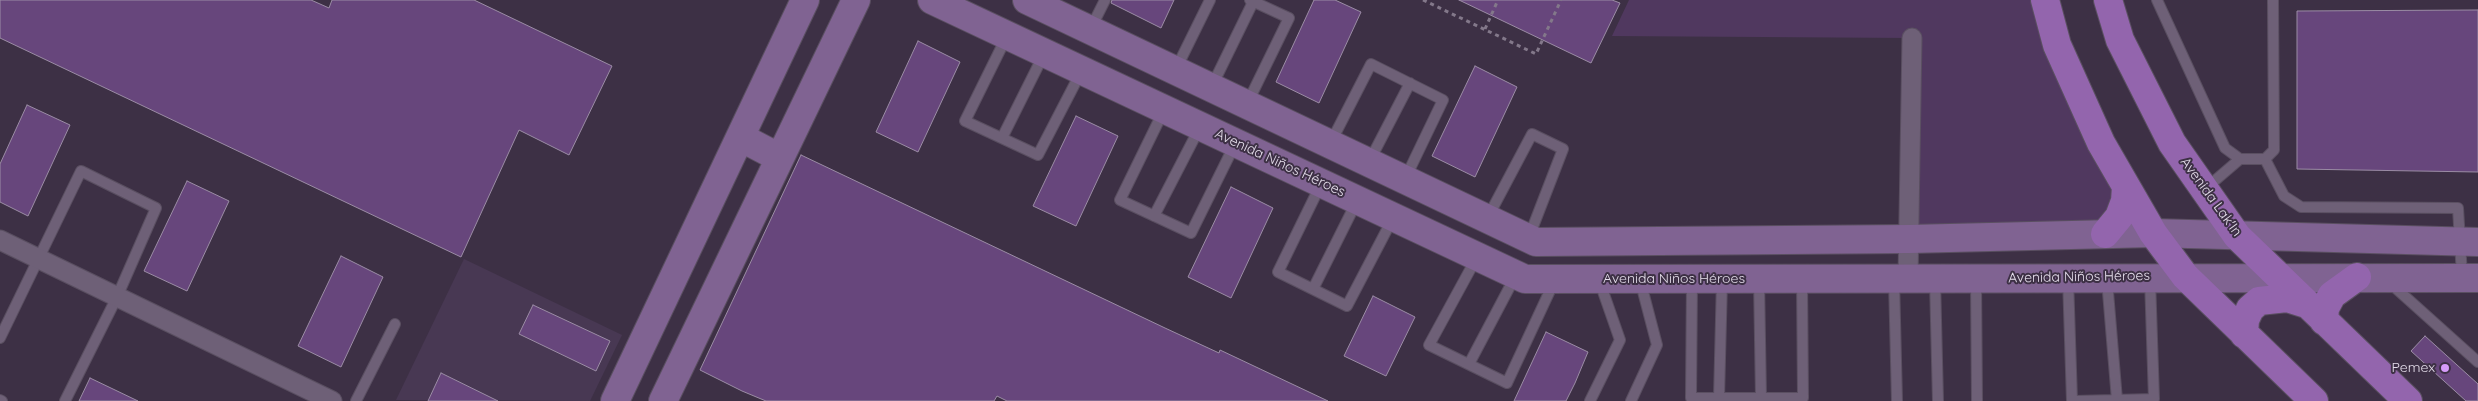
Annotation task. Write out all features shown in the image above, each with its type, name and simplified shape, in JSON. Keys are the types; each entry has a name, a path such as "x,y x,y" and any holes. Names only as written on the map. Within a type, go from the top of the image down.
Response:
{"main road":[{"path":"663,401 856,0"},
{"name":"Avenida Niños Héroes","path":"932,0 1521,276 1556,279 1935,279 2150,276 2470,278"},
{"path":"1027,0 1056,10 1090,30 1532,240 1909,239 2153,233 2469,242"},
{"path":"2045,0 2057,45 2101,143 2153,233 2185,276 2314,401"},
{"name":"Avenida Lak'In","path":"2108,0 2120,40 2172,143 2238,236 2408,401"},
{"path":"615,401 740,138 800,5"},
{"path":"1167,110 1206,84"},
{"path":"740,138 780,158"},
{"path":"2105,234 2119,218 2125,201 2126,187"},
{"path":"1521,276 1532,240"},
{"path":"2244,334 2245,320 2250,309 2259,301 2287,298 2315,312 2325,308 2332,295 2370,277"},
{"path":"657,313 697,331"}],"street":[{"path":"1901,279 1909,239 1912,38"},
{"path":"0,240 332,401"}],"lane":[{"path":"1090,30 1105,0"},
{"path":"1175,70 1210,0"},
{"path":"2157,0 2225,148 2240,159 2265,159 2274,150 2273,0"},
{"path":"1206,84 1251,1 1289,18 1248,104"},
{"path":"1007,35 965,121 1038,155 1082,70"},
{"path":"1002,138 1044,53"},
{"path":"1330,143 1370,64 1410,83 1443,100 1404,179"},
{"path":"1369,162 1410,83"},
{"path":"1167,110 1120,200 1191,233 1236,143"},
{"path":"1154,216 1200,126"},
{"path":"1487,218 1532,134 1563,149 1532,240"},
{"path":"2204,189 2240,159"},
{"path":"2265,159 2284,196 2301,207 2458,208 2469,242 2470,278"},
{"path":"0,338 81,171 156,208 117,297 65,401"},
{"path":"1321,183 1278,272 1347,306 1394,217"},
{"path":"1313,289 1358,200"},
{"path":"1477,256 1429,345 1507,383 1556,279"},
{"path":"1469,364 1521,276"},
{"path":"2068,277 2073,401 2154,399 2150,276"},
{"path":"2107,277 2117,400"},
{"path":"2370,277 2478,362"},
{"path":"1976,278 1977,401"},
{"path":"1590,401 1620,340 1598,279"},
{"path":"1631,401 1657,345 1640,279"},
{"path":"1692,279 1691,398 1804,398 1802,279"},
{"path":"1719,398 1722,279"},
{"path":"1759,279 1761,398"},
{"path":"1897,401 1901,279"},
{"path":"1935,279 1938,401"},
{"path":"356,401 395,324"}],"path":[{"path":"1423,0 1536,54 1561,0"},
{"path":"1432,4 1434,0"},
{"path":"1485,29 1498,0"}],"shaded area":[{"path":"1629,0 2045,0 2126,187 2114,224 1909,239 1912,38 1612,36"},
{"path":"464,259 622,335 590,401 396,400"}],"building":[{"path":"0,0 311,0 329,8 332,0 474,0 612,66 569,155 519,130 461,257 0,38"},
{"path":"1112,0 1174,0 1161,28 1111,3"},
{"path":"1314,0 1335,0 1361,12 1319,103 1276,82"},
{"path":"1459,0 1612,0 1620,3 1591,63"},
{"path":"2478,10 2478,172 2297,169 2297,11"},
{"path":"918,41 960,62 918,152 876,132"},
{"path":"1475,66 1517,87 1475,177 1432,156"},
{"path":"27,105 70,125 28,216 0,202 0,164"},
{"path":"1076,116 1118,136 1076,226 1033,206"},
{"path":"801,155 1165,328 1219,353 1220,350 1328,401 1007,401 997,396 994,401 766,401 742,391 700,370"},
{"path":"187,181 229,201 187,291 144,271"},
{"path":"1231,187 1273,208 1231,298 1188,277"},
{"path":"341,256 383,277 341,367 298,346"},
{"path":"1373,296 1415,317 1386,376 1344,356"},
{"path":"533,305 610,341 596,371 519,334"},
{"path":"1546,332 1588,352 1575,383 1566,401 1514,401"},
{"name":"Pemex","path":"2425,336 2478,384 2478,401 2466,401 2411,351"},
{"path":"441,373 498,401 428,401"},
{"path":"90,378 138,401 79,401"}],"place":[{"name":"Pemex","path":"2445,368"}]}
